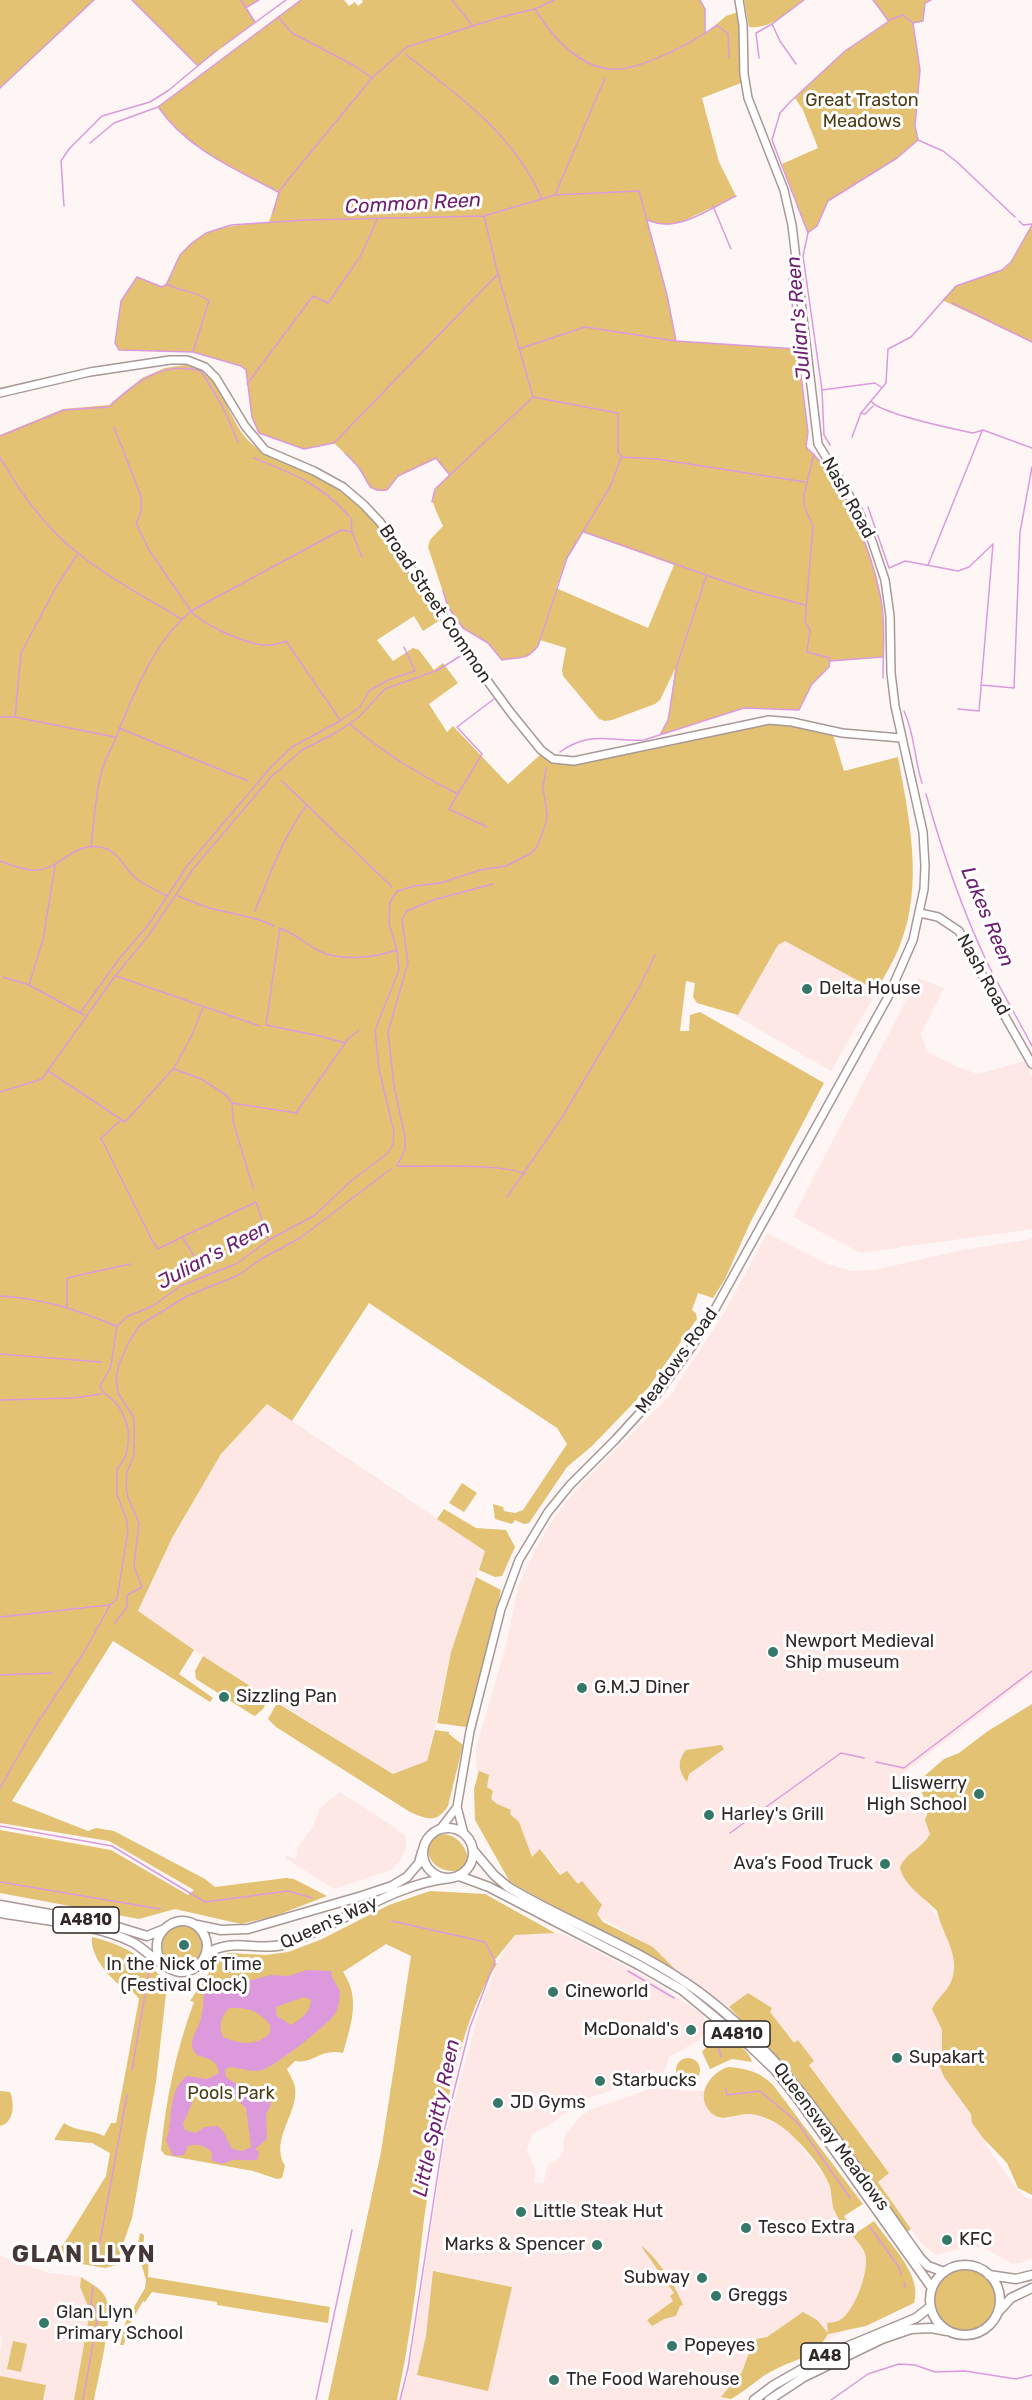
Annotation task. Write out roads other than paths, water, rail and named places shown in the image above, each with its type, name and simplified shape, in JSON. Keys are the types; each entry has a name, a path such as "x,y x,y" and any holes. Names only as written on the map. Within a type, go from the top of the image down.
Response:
{"main road":[{"path":"449,1827 464,1833 473,1850 470,1865 455,1877 443,1878 429,1870 425,1864 422,1852 425,1841 430,1834 441,1828 449,1827"},
{"name":"Queensway Meadows","path":"473,1850 494,1875 508,1887 662,1968 699,1992 721,2010 761,2047 817,2113 921,2259 928,2266 944,2272"},
{"name":"Queen's Way","path":"0,1905 111,1925 147,1936 181,1921 221,1930 248,1929 392,1886 407,1877 418,1863 422,1852"},
{"name":"Queen's Way","path":"0,1913 119,1936 144,1949 174,1971 189,1971 201,1964 206,1954 222,1945 268,1948 282,1946 404,1891 435,1880 455,1877"},
{"name":"Queensway Meadows","path":"455,1877 496,1891 661,1977 734,2031 775,2070 798,2099 932,2288"},
{"path":"194,1924 206,1940 206,1954"},
{"path":"162,1963 156,1950 157,1942 162,1930 168,1926"},
{"path":"950,2332 940,2324 930,2307 932,2288 944,2272 952,2267 966,2265 988,2275 1016,2279 1032,2275"},
{"path":"988,2275 998,2292 999,2311"},
{"name":"A48","path":"769,2400 804,2377 882,2339 921,2328 961,2336 976,2334 986,2328 1011,2298 1032,2288"},
{"name":"A48","path":"754,2400 774,2385 819,2359 878,2332 916,2318 930,2307"}],"street":[{"name":"Nash Road","path":"739,0 748,98 784,190 792,225 818,444 858,510 872,541 885,580 891,616 894,695 924,843 926,866 920,913 938,917 960,931 1032,1064"},
{"name":"Broad Street Common","path":"0,393 90,372 170,360 187,360 205,367 216,378 244,426 265,450 314,471 343,487 372,513 401,551 496,694 541,750 553,759 574,761 769,720 792,722 842,734 901,738"},
{"name":"Meadows Road","path":"464,1833 457,1808 470,1731 501,1608 519,1560 555,1503 639,1415 693,1345 739,1268 888,998 906,957 920,913"},
{"name":"Meadows Road","path":"441,1828 457,1808"}],"waterway":[{"path":"0,88 94,0"},
{"path":"132,0 197,65"},
{"path":"241,0 255,22"},
{"path":"247,7 259,0"},
{"path":"223,46 286,0"},
{"path":"90,143 114,123 158,107 301,0"},
{"path":"452,0 473,26"},
{"path":"273,213 279,192 287,181 372,78 407,47 501,17 535,9 554,0"},
{"path":"700,0 705,9 705,33"},
{"path":"759,58 756,33 804,0"},
{"path":"873,0 889,21"},
{"name":"Julian's Reen","path":"830,445 824,435 822,390 803,256 808,233 772,140 780,113 845,51 892,19 903,15 913,23 923,21 925,3 931,0"},
{"path":"535,9 565,47 596,66 620,69 649,61 694,40 717,25 728,34 729,58"},
{"path":"278,17 292,33 355,66 372,78"},
{"path":"913,23 920,70 915,126 918,140 943,151 957,162 1015,217"},
{"path":"772,24 780,41 796,64"},
{"path":"64,206 61,161 69,149 102,116 150,102 169,90 217,50"},
{"path":"406,55 484,118 517,155 542,199"},
{"path":"555,195 605,78"},
{"path":"159,108 170,122 198,147 278,192"},
{"path":"809,232 817,226 828,201 897,158 918,140"},
{"name":"Common Reen","path":"167,283 180,255 192,243 206,233 231,225 304,220 484,216 555,195 639,191 667,295 676,341"},
{"path":"648,220 670,224 682,222 736,196"},
{"path":"713,206 731,249"},
{"path":"484,216 533,397 618,413 618,452 622,457 657,459 805,482"},
{"path":"247,384 313,296 328,303 360,257 377,220"},
{"path":"1019,221 1023,225 1032,224"},
{"path":"852,437 861,413 886,383 888,349 911,337 956,286 1002,270 1011,262 1032,225"},
{"path":"193,352 209,301 200,295 167,284 162,287 137,277 121,301 115,343 119,350 193,352 241,366 246,370 252,417 259,433 304,449 334,443 498,274"},
{"path":"789,279 808,432 806,447 832,477 843,496 869,556 883,615 883,678"},
{"path":"952,303 1032,342"},
{"path":"519,349 585,327 676,341 797,349"},
{"name":"Common Reen","path":"0,436 64,410 109,407 129,389 151,376 175,368 187,368 201,371 223,407 238,442"},
{"path":"822,390 875,383 881,387"},
{"path":"432,502 435,489 533,397"},
{"path":"871,401 877,406 902,416 973,433 983,430 1032,448"},
{"path":"861,413 865,414 873,406"},
{"path":"114,427 141,496 141,510 136,523 149,550 191,611 214,627 245,641 266,645 286,641 340,720"},
{"path":"928,565 982,431"},
{"path":"345,453 359,468 369,485 380,490 387,490 398,476 436,458 449,474"},
{"name":"Julian's Reen","path":"560,752 571,745 591,739 644,740 744,708 799,710 812,684 829,667 830,658 807,652 810,630 805,622 813,526 804,506 804,495 814,454"},
{"path":"0,457 35,509 67,544 103,572 181,619"},
{"path":"254,458 316,487 349,516"},
{"path":"443,591 448,607 463,628 488,643 502,660 522,658 529,654 538,646 567,558 611,485 621,458"},
{"path":"981,685 1014,688 1020,532 1032,467"},
{"path":"868,507 889,568 905,561 958,571 969,567 993,544 979,711 958,709"},
{"path":"351,518 352,532"},
{"path":"91,847 97,792 104,765 146,671 155,654 178,624 191,611 341,530 352,532 362,557"},
{"path":"584,532 749,590 805,605"},
{"path":"15,717 21,653 56,587 77,555"},
{"path":"660,735 668,720 677,665 706,577"},
{"path":"80,1013 120,958 149,924 187,866 271,767 292,747 340,721 360,707 369,691 388,680 415,671 404,647"},
{"path":"0,1092 42,1079 115,976 149,935 193,869 271,777 302,750 337,732 359,717 385,689 438,670 462,655"},
{"path":"830,661 882,657"},
{"path":"487,827 449,809 482,754 457,727 494,699"},
{"path":"904,711 922,783"},
{"path":"0,717 15,717 115,737"},
{"path":"350,724 401,762 458,794"},
{"path":"119,728 248,781"},
{"name":"Julian's Reen","path":"0,1788 36,1725 85,1651 110,1605 117,1599 128,1531 127,1521 117,1494 117,1469 126,1455 128,1430 119,1407 100,1386 111,1366 117,1326 128,1316 153,1306 180,1286 236,1264 269,1240 315,1215 351,1181 388,1153 393,1144 394,1132 379,1069 375,1030 399,970 397,950 389,924 390,902 397,891 440,883 480,870 506,866 530,854 537,847 546,823 543,788 546,768"},
{"path":"282,781 392,887"},
{"name":"Lakes Reen","path":"926,794 945,858 968,920 991,971 1032,1046"},
{"path":"255,911 284,843 307,805"},
{"path":"0,861 23,869 41,870 83,848 93,846 104,848 115,854 138,880 167,896"},
{"path":"29,985 43,940 55,866"},
{"path":"493,884 433,900 407,911 402,920 408,963 388,1032 394,1086 405,1137 405,1149 397,1166 499,1168 525,1174"},
{"path":"178,896 209,908 257,919 274,926"},
{"path":"345,1043 266,1025 280,928 317,950 336,956 357,958 397,950"},
{"path":"507,1197 561,1119 636,993 655,955"},
{"path":"116,976 260,1026"},
{"path":"3,977 29,985 84,1015"},
{"path":"48,1071 125,1122 174,1068 191,1037 203,1008"},
{"path":"232,1103 296,1113 348,1039 358,1031"},
{"path":"174,1069 201,1079 226,1095 232,1103 233,1121 253,1188"},
{"path":"121,1120 101,1138 152,1240 158,1249 182,1237 197,1260"},
{"path":"115,1623 127,1607 127,1595 142,1587 134,1566 139,1523 128,1498 126,1486 127,1472 134,1455 134,1418 118,1393 116,1379 119,1364 130,1340 140,1325 187,1296 239,1275 261,1259 300,1238 391,1169"},
{"path":"182,1237 256,1202 268,1239"},
{"path":"67,1306 67,1278 130,1264"},
{"path":"0,1296 30,1299 60,1306 116,1326"},
{"path":"0,1354 101,1362"},
{"path":"0,1400 73,1398 102,1394"},
{"path":"0,1617 109,1605"},
{"path":"876,1762 904,1768 1032,1671"},
{"path":"0,1675 52,1673"},
{"path":"730,1833 841,1753 864,1758"},
{"path":"0,1826 112,1846 205,1902 288,1891 312,1898"},
{"path":"0,1882 160,1909"},
{"name":"Little Spitty Reen","path":"392,1921 485,1942 495,1961 470,2027 445,2127 408,2368 400,2400"},
{"name":"Little Spitty Reen","path":"132,2070 149,1971"},
{"path":"628,1971 674,1998"},
{"path":"717,2042 721,2057"},
{"path":"726,2089 727,2095 760,2091 797,2122 850,2198"},
{"name":"Little Spitty Reen","path":"97,2258 127,2095"},
{"path":"870,2227 899,2267 901,2275"},
{"path":"316,2400 352,2230"},
{"path":"904,2282 905,2287"},
{"name":"Little Spitty Reen","path":"83,2400 98,2315 91,2303 93,2287"},
{"name":"Little Spitty Reen","path":"831,2400 868,2374 899,2364 915,2365 935,2372 965,2371 1016,2379 1032,2375"}],"place":[{"name":"Delta House","path":"807,989"},
{"name":"Newport Medieval Ship museum","path":"773,1652"},
{"name":"G.M.J Diner","path":"582,1688"},
{"name":"Sizzling Pan","path":"224,1697"},
{"name":"Lliswerry High School","path":"979,1794"},
{"name":"Harley's Grill","path":"709,1815"},
{"name":"Ava’s Food Truck","path":"885,1864"},
{"name":"In the Nick of Time (Festival Clock)","path":"184,1945"},
{"name":"Cineworld","path":"553,1992"},
{"name":"McDonald's","path":"691,2030"},
{"name":"Supakart","path":"897,2058"},
{"name":"Starbucks","path":"600,2081"},
{"name":"JD Gyms","path":"498,2103"},
{"name":"Little Steak Hut","path":"521,2212"},
{"name":"Tesco Extra","path":"746,2228"},
{"name":"KFC","path":"947,2240"},
{"name":"Marks & Spencer","path":"597,2245"},
{"name":"Subway","path":"702,2278"},
{"name":"Greggs","path":"716,2296"},
{"name":"Glan Llyn Primary School","path":"44,2323"},
{"name":"Popeyes","path":"672,2346"},
{"name":"The Food Warehouse","path":"554,2380"}],"district":[{"name":"GLAN LLYN","path":"84,2255"}],"park label":[{"name":"Great Traston Meadows","path":"862,111"},
{"name":"Pools Park","path":"231,2094"}]}
